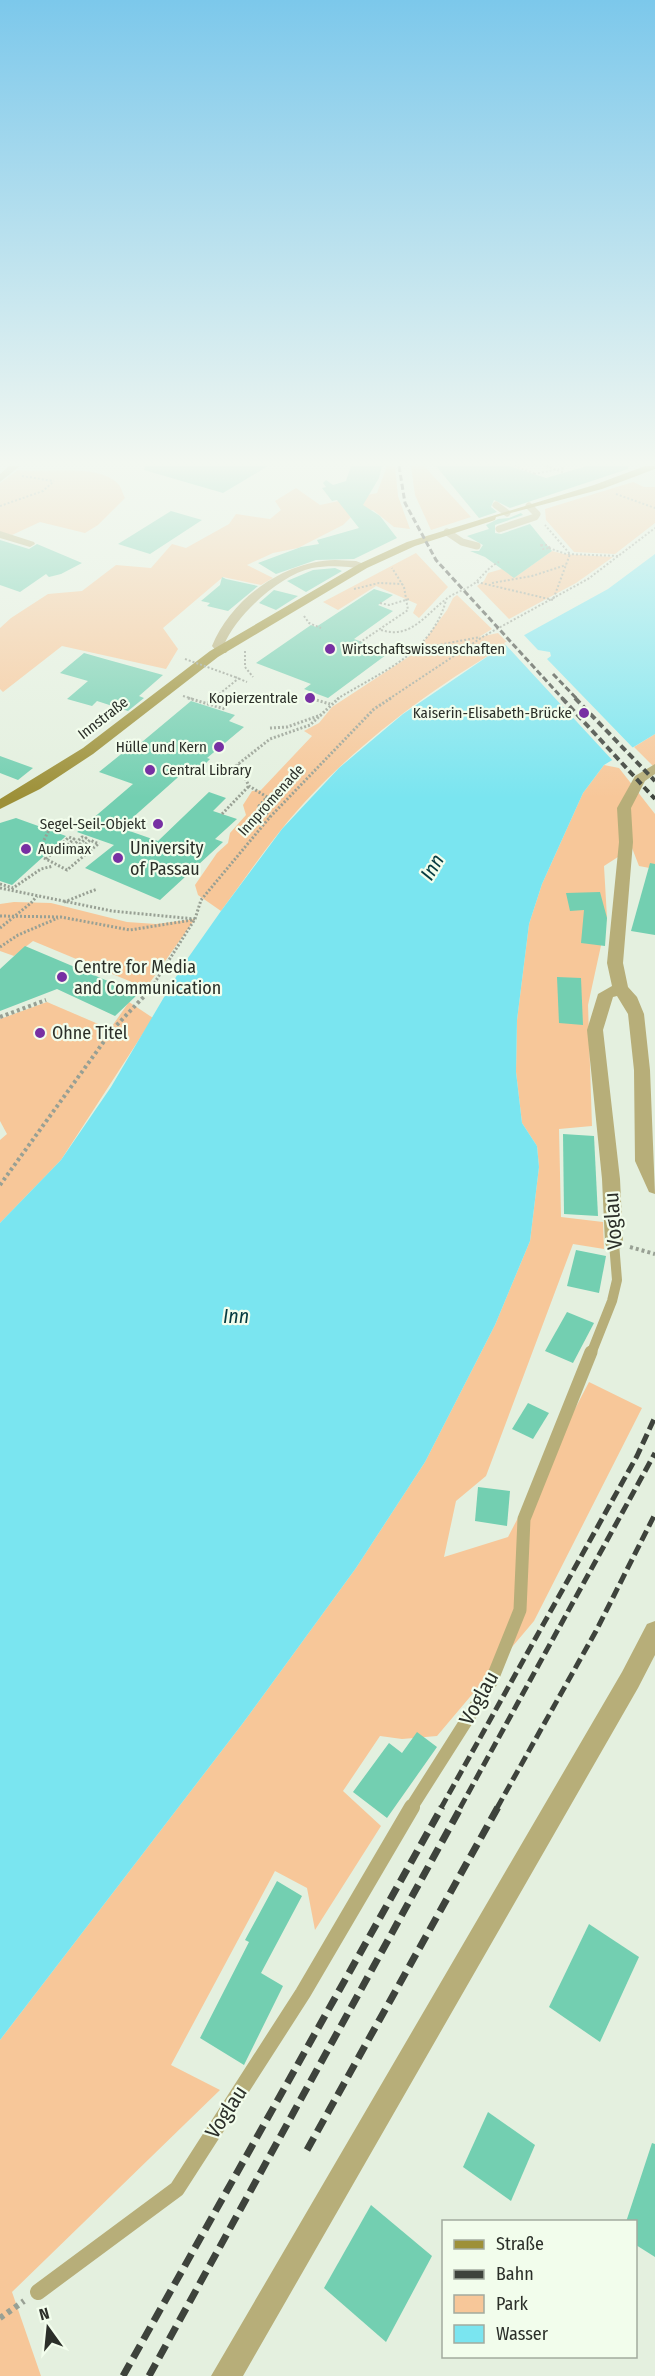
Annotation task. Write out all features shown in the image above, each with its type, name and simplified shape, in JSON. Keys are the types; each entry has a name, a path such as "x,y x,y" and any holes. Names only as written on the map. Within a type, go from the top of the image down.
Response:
{"street":[{"name":"Innstraße","path":"222,650 218,646 224,632 241,612 286,577"},
{"name":"Innstraße","path":"0,806 88,751 222,650 346,577"},
{"path":"655,768 640,779 624,808 626,842 615,963 620,990 631,1000 636,1014 642,1070 644,1161 655,1187"},
{"name":"Voglau","path":"614,1243 611,1179 595,1030 606,994 620,990"},
{"path":"226,2376 624,1690 655,1632"}],"lane":[{"name":"Voglau","path":"38,2292 177,2189 303,1993 398,1831 490,1682 520,1610 524,1519 612,1301 617,1280 614,1243"}],"path":[{"path":"356,645 408,610 409,599 400,577"},
{"path":"381,630 403,633 446,600 477,582 481,577"},
{"path":"490,584 527,577"},
{"path":"477,582 553,600 561,577"},
{"name":"Innpromenade","path":"0,1185 113,1029 152,988 195,919 201,900 270,817 374,709 484,636 553,600 588,577"},
{"path":"322,592 333,594 379,583 402,584"},
{"path":"380,603 388,605 409,599"},
{"path":"223,776 273,737 305,728 322,715 330,704 389,670 416,649 440,619 446,600"},
{"path":"293,610 321,628"},
{"path":"416,649 484,636"},
{"path":"246,652 245,667 253,677"},
{"path":"185,659 247,682"},
{"path":"208,703 237,678"},
{"path":"194,699 225,709"},
{"path":"313,699 330,704"},
{"path":"270,728 296,726 314,715 322,715"},
{"path":"238,764 249,786 261,790 267,797 259,807 270,817"},
{"path":"222,814 249,786"},
{"path":"44,840 51,826"},
{"path":"69,837 74,839 60,852 65,853 82,837 86,838 74,850 78,851 90,840 99,844 67,870 53,865 46,859 69,837"},
{"path":"46,859 44,858 58,845"},
{"path":"13,888 41,869 53,865"},
{"path":"0,886 63,902 157,918 195,919"},
{"path":"63,902 97,889"},
{"path":"0,928 38,896"},
{"path":"0,916 61,917 87,920 130,930 157,928 195,919"},
{"path":"0,948 18,936 61,917"},
{"path":"0,1017 46,1000"},
{"path":"14,1006 17,1011"},
{"path":"614,1243 655,1254"},
{"path":"0,2318 38,2292"}],"green space":[{"path":"100,577 271,577 273,578 261,585 223,577 163,628 178,649 166,669 62,646 3,692 0,689 0,628 11,618 48,594 82,591"},
{"path":"371,577 438,577 448,587 419,618 413,613 417,604 376,586 338,610 323,602"},
{"path":"486,577 585,577 509,619 477,586"},
{"path":"457,595 492,629 479,637 498,633 509,644 447,682 357,751 329,777 281,830 221,911 198,895 195,885 217,853 228,843 230,833 246,815 243,805 252,791 261,790 312,736 304,731 319,723 332,707 416,652"},
{"path":"655,734 655,765 653,766 634,747"},
{"path":"604,765 619,768 655,814 655,869 639,866 632,848 604,866 607,918 588,1005 592,1126 559,1129 561,1217 603,1222 604,1249 573,1244 486,1476 456,1501 444,1557 508,1537 589,1382 642,1408 534,1621 437,1736 402,1739 380,1736 343,1791 381,1826 315,1930 307,1888 275,1871 171,2065 220,2090 12,2292 41,2376 0,2376 0,2040 243,1723 356,1568 425,1462 495,1325 530,1241 539,1167 537,1146 522,1123 516,1072 517,1020 529,924 542,884 583,793"},
{"path":"51,903 127,922 156,924 195,919 146,988 33,941 14,956 0,951 0,904"},
{"path":"47,1002 110,1029 129,1002 153,1018 61,1160 0,1223 0,1140 7,1134 0,1121 0,1019"}],"water":[{"name":"Inn","path":"624,577 655,577 655,734 604,765 583,793 542,884 529,924 517,1020 516,1072 522,1123 537,1146 539,1167 530,1241 495,1325 425,1462 356,1568 243,1723 0,2040 0,1223 61,1160 111,1087 183,965 221,911 282,829 339,768 403,714 497,650 608,589"}],"pier":[{"path":"522,633 538,650 550,652 551,656 547,659 635,750 614,762 504,643"}],"building":[{"path":"0,577 42,577 20,592 0,585"},
{"path":"222,577 258,586 228,611 207,606 210,603 201,601 220,585"},
{"path":"297,577 332,577 306,592 287,581"},
{"name":"Wirtschaftswissenschaften","path":"374,589 393,595 378,605 393,611 354,639 390,652 328,698 304,689 311,684 256,663 311,625 316,627"},
{"path":"274,590 298,596 276,610 259,603"},
{"path":"84,653 163,675 139,696 144,698 128,711 97,701 92,706 67,699 88,681 60,673"},
{"path":"191,701 235,715 229,721 244,727 207,758 210,759 195,774 185,771 121,828 158,841 209,792 226,798 213,811 237,819 215,839 223,842 160,900 85,868 114,845 77,832 133,784 99,772 125,751 130,752"},
{"path":"0,756 33,768 18,780 0,773"},
{"name":"Audimax","path":"16,818 66,836 12,885 0,881 0,823"},
{"path":"650,863 655,864 655,935 631,931"},
{"path":"600,892 607,918 605,946 581,943 584,910 570,911 566,893"},
{"name":"Centre for Media and Communication","path":"25,946 137,995 115,1016 57,989 0,1011 0,969"},
{"path":"557,977 581,978 583,1025 559,1023"},
{"path":"563,1134 594,1136 598,1216 564,1214"},
{"path":"576,1250 606,1256 599,1293 567,1286"},
{"path":"567,1312 594,1323 573,1363 545,1351"},
{"path":"528,1403 549,1413 533,1439 512,1429"},
{"path":"478,1487 510,1491 507,1526 475,1521"},
{"path":"417,1732 437,1747 387,1818 353,1792 389,1743 402,1753"},
{"path":"277,1881 302,1896 261,1973 283,1986 244,2065 200,2038 249,1942 245,1940"},
{"path":"589,1924 639,1957 600,2042 549,2007"},
{"path":"488,2112 535,2145 511,2201 463,2167"},
{"path":"652,2143 655,2144 655,2257 637,2246 637,2220 627,2220"},
{"path":"371,2205 432,2256 386,2342 324,2288"}],"railway":[{"path":"451,577 563,699"},
{"path":"553,674 577,699"},
{"path":"562,698 655,799"},
{"path":"575,698 655,781"},
{"path":"441,1808 637,1456 655,1417"},
{"path":"460,1808 655,1453"},
{"path":"497,1808 596,1631 655,1514"},
{"path":"123,2376 442,1807"},
{"path":"149,2376 461,1807"},
{"path":"307,2150 498,1807"}],"place":[{"name":"Wirtschaftswissenschaften","path":"330,649"},
{"name":"Kopierzentrale","path":"310,698"},
{"name":"Kaiserin-Elisabeth-Brücke","path":"584,713"},
{"name":"Hülle und Kern","path":"219,747"},
{"name":"Central Library","path":"150,770"},
{"name":"Segel-Seil-Objekt","path":"158,824"},
{"name":"Audimax","path":"26,849"},
{"name":"University of Passau","path":"118,858"},
{"name":"Centre for Media and Communication","path":"62,977"},
{"name":"Ohne Titel","path":"40,1033"}]}
